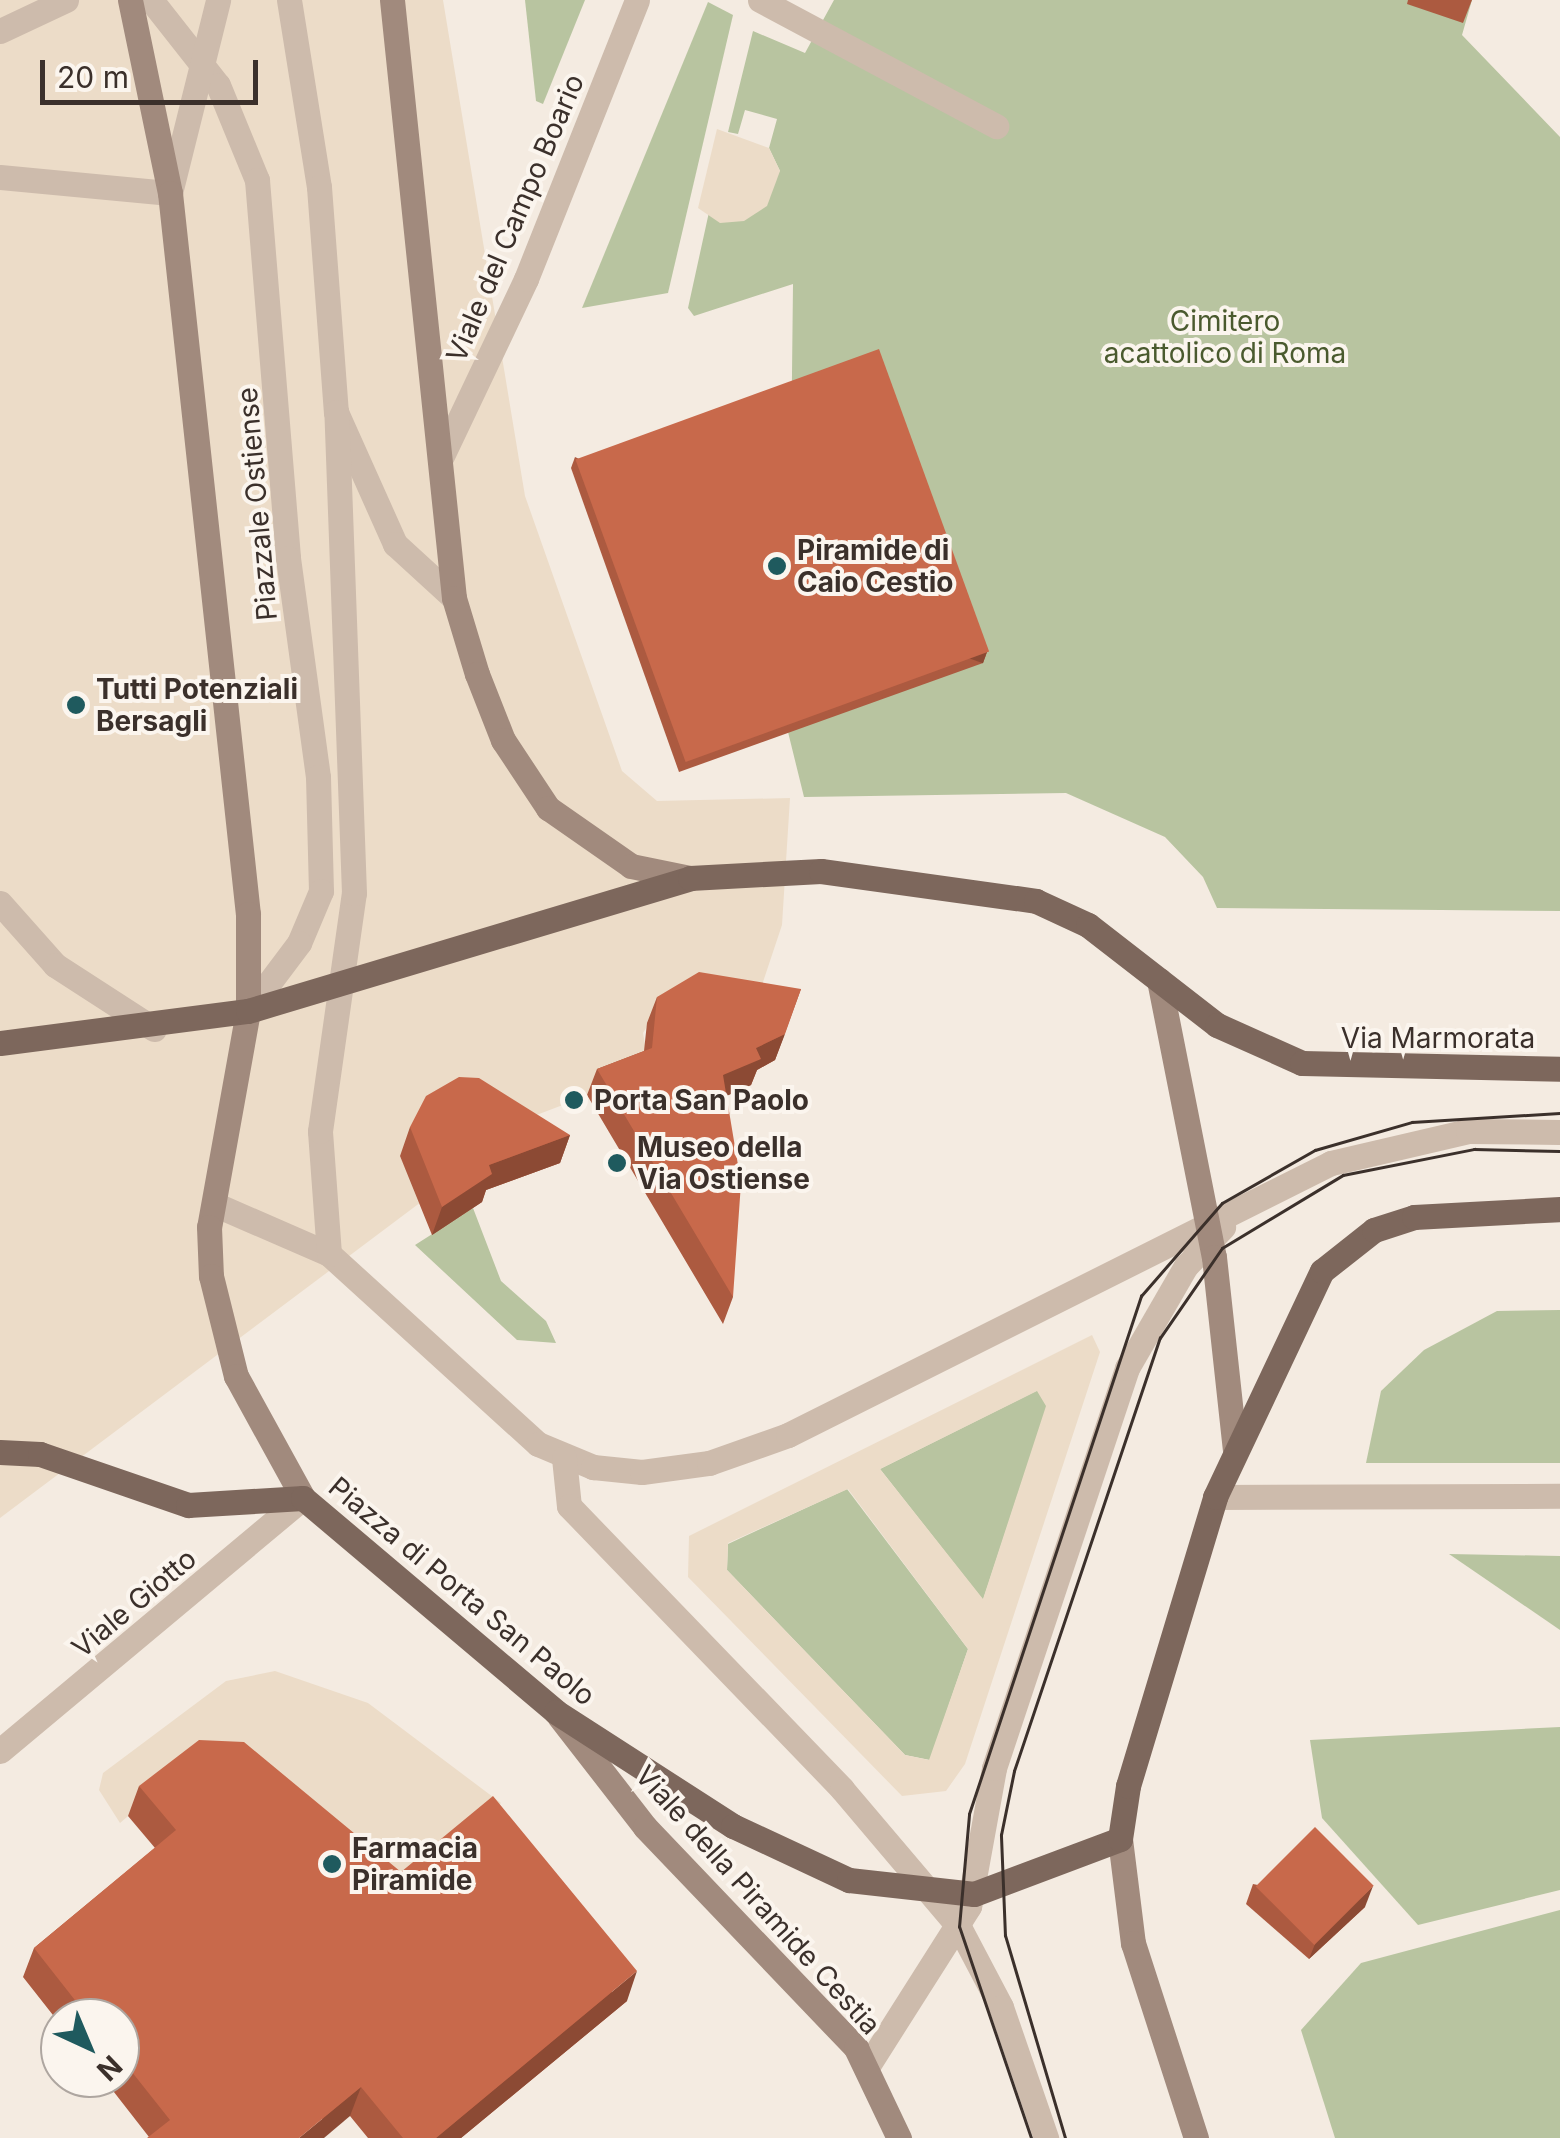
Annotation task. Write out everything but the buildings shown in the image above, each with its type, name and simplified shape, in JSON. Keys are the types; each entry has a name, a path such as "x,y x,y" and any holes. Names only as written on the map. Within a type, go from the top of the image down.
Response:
{"main road":[{"name":"Piazzale Ostiense","path":"130,0 170,193 248,914 248,1011"},
{"path":"392,0 454,598 503,740 548,808 630,866 690,878"},
{"name":"Via Marmorata","path":"690,878 822,871 1000,893 1066,913 1235,1036 1302,1063 1560,1069"},
{"path":"5,1037 154,1029 248,1011 345,986 690,878"},
{"path":"1159,980 1209,1233 1235,1449"},
{"name":"Piazza di Porta San Paolo","path":"248,1011 214,1204 210,1276 223,1340 303,1498 556,1712 778,1850 849,1880 933,1893 974,1894 1120,1840"},
{"path":"1196,2138 1133,1943 1120,1840 1128,1786 1215,1497 1305,1295 1348,1246 1414,1217 1560,1209"},
{"path":"0,1452 40,1454 188,1505 303,1498"},
{"name":"Viale della Piramide Cestia","path":"556,1712 645,1827 868,2067 899,2138"}],"street":[{"path":"0,31 66,0"},
{"name":"Piazzale Ostiense","path":"151,0 202,63 234,116 259,198 288,558 326,862 312,919 248,1011"},
{"path":"0,177 170,193 218,0"},
{"path":"289,0 319,187 336,412 334,525 354,772 345,986 320,1131 330,1254"},
{"name":"Viale del Campo Boario","path":"442,456 526,278 637,0"},
{"path":"760,0 996,126"},
{"path":"336,412 395,544 454,598"},
{"path":"0,904 55,965 154,1029"},
{"path":"214,1204 330,1254 501,1417 564,1458 642,1472 755,1449 1209,1233 1294,1180 1427,1137 1560,1132"},
{"path":"868,2067 959,1927 974,1894 994,1768 1127,1368 1209,1233"},
{"path":"564,1458 569,1506 933,1893 959,1927 1001,2007 1046,2138"},
{"path":"1215,1497 1560,1496"},
{"name":"Viale Giotto","path":"0,1751 303,1498"}],"green space":[{"path":"525,0 585,0 543,104 536,101"},
{"name":"Cimitero acattolico di Roma","path":"834,0 1472,0 1462,35 1560,137 1560,911 1217,908 1203,877 1165,837 1066,793 804,797 788,732 793,284 694,316 688,308 709,212 780,171 769,148 777,119 745,110 738,134 728,132 753,31 805,53"},
{"path":"708,2 733,15 668,293 582,308"},
{"path":"473,1208 501,1281 546,1321 556,1343 517,1340 415,1245"},
{"path":"1560,1310 1560,1463 1366,1463 1381,1391 1424,1350 1497,1311"},
{"path":"1038,1390 1047,1406 983,1600 880,1469"},
{"path":"847,1489 968,1649 930,1760 905,1755 727,1570 728,1544"},
{"path":"1449,1554 1560,1556 1560,1630"},
{"path":"1560,1727 1560,1890 1418,1925 1322,1818 1310,1740"},
{"path":"1560,1910 1560,2138 1335,2138 1301,2030 1361,1963"}],"shaded area":[{"path":"0,0 443,0 525,496 622,771 657,801 790,798 782,925 747,1030 654,1015 643,1033 650,1072 494,1131 416,1124 400,1156 421,1202 0,1518"},
{"path":"717,129 769,148 780,171 767,206 744,221 720,223 698,208"},
{"path":"1092,1335 1100,1352 965,1764 946,1791 902,1796 688,1577 689,1536","holes":["1037,1391 1046,1406 983,1599 880,1469","848,1489 968,1649 929,1760 905,1755 727,1570 728,1543"]},
{"path":"275,1671 368,1703 501,1803 404,1890 162,1787 120,1823 99,1790 103,1773 226,1681"}],"tram line":[{"path":"1031,2138 959,1927 969,1814 1141,1296 1222,1203 1315,1150 1412,1122 1560,1113"},
{"path":"1065,2138 1005,1936 1001,1835 1014,1771 1160,1338 1222,1248 1343,1175 1474,1149 1560,1151"}],"place":[{"name":"Piramide di Caio Cestio","path":"777,566"},
{"name":"Tutti Potenziali Bersagli","path":"76,705"},
{"name":"Porta San Paolo","path":"574,1100"},
{"name":"Museo della Via Ostiense","path":"617,1163"},
{"name":"Farmacia Piramide","path":"332,1864"}]}
